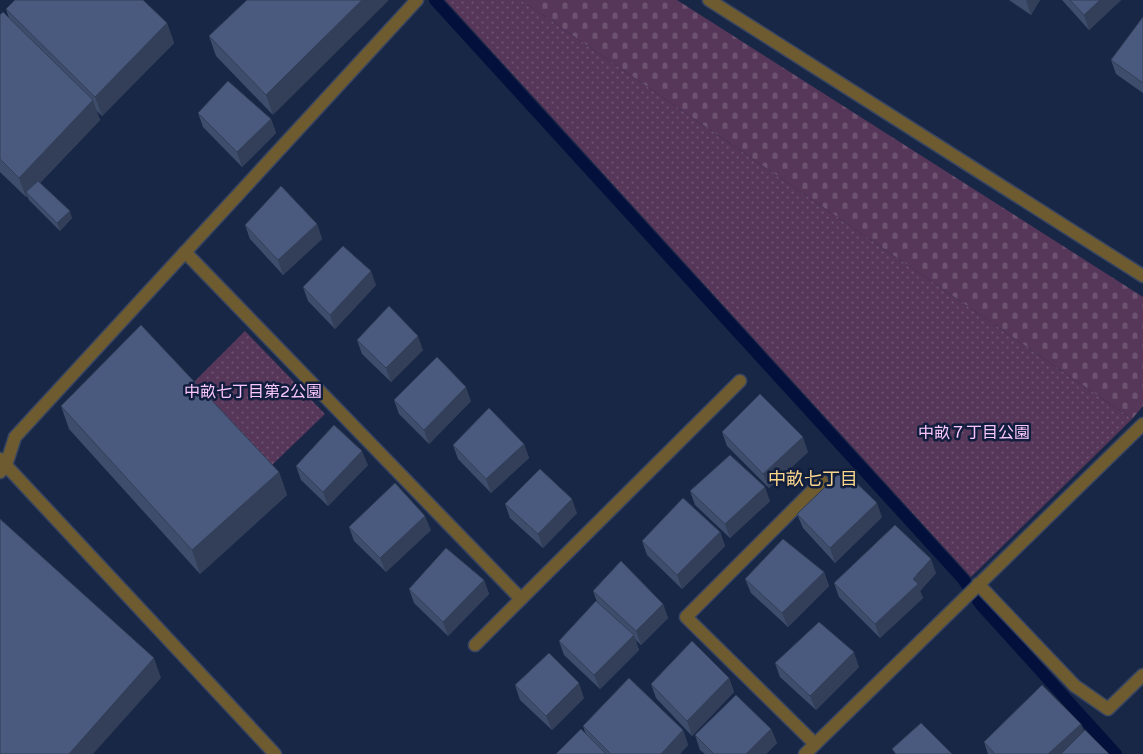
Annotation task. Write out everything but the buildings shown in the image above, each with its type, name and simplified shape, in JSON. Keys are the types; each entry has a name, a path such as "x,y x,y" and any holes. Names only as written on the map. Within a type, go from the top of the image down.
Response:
{"street":[{"path":"275,754 2,465 15,437 417,0"},
{"path":"709,0 1143,276"},
{"path":"185,252 521,599"},
{"path":"475,645 740,382"},
{"path":"805,754 1143,424"},
{"path":"815,744 686,617 822,481"},
{"path":"973,589 1075,686 1108,709 1143,675"}],"green space":[{"name":"中畝７丁目公園","path":"445,0 521,0 1132,419 971,577"},
{"path":"521,0 677,0 1143,297 1143,406 1132,419"},
{"name":"中畝七丁目第2公園","path":"245,331 325,414 272,465 193,383"}],"waterway":[{"path":"435,0 963,579 981,605 1116,754"}],"district":[{"name":"中畝七丁目","path":"813,479"}]}
